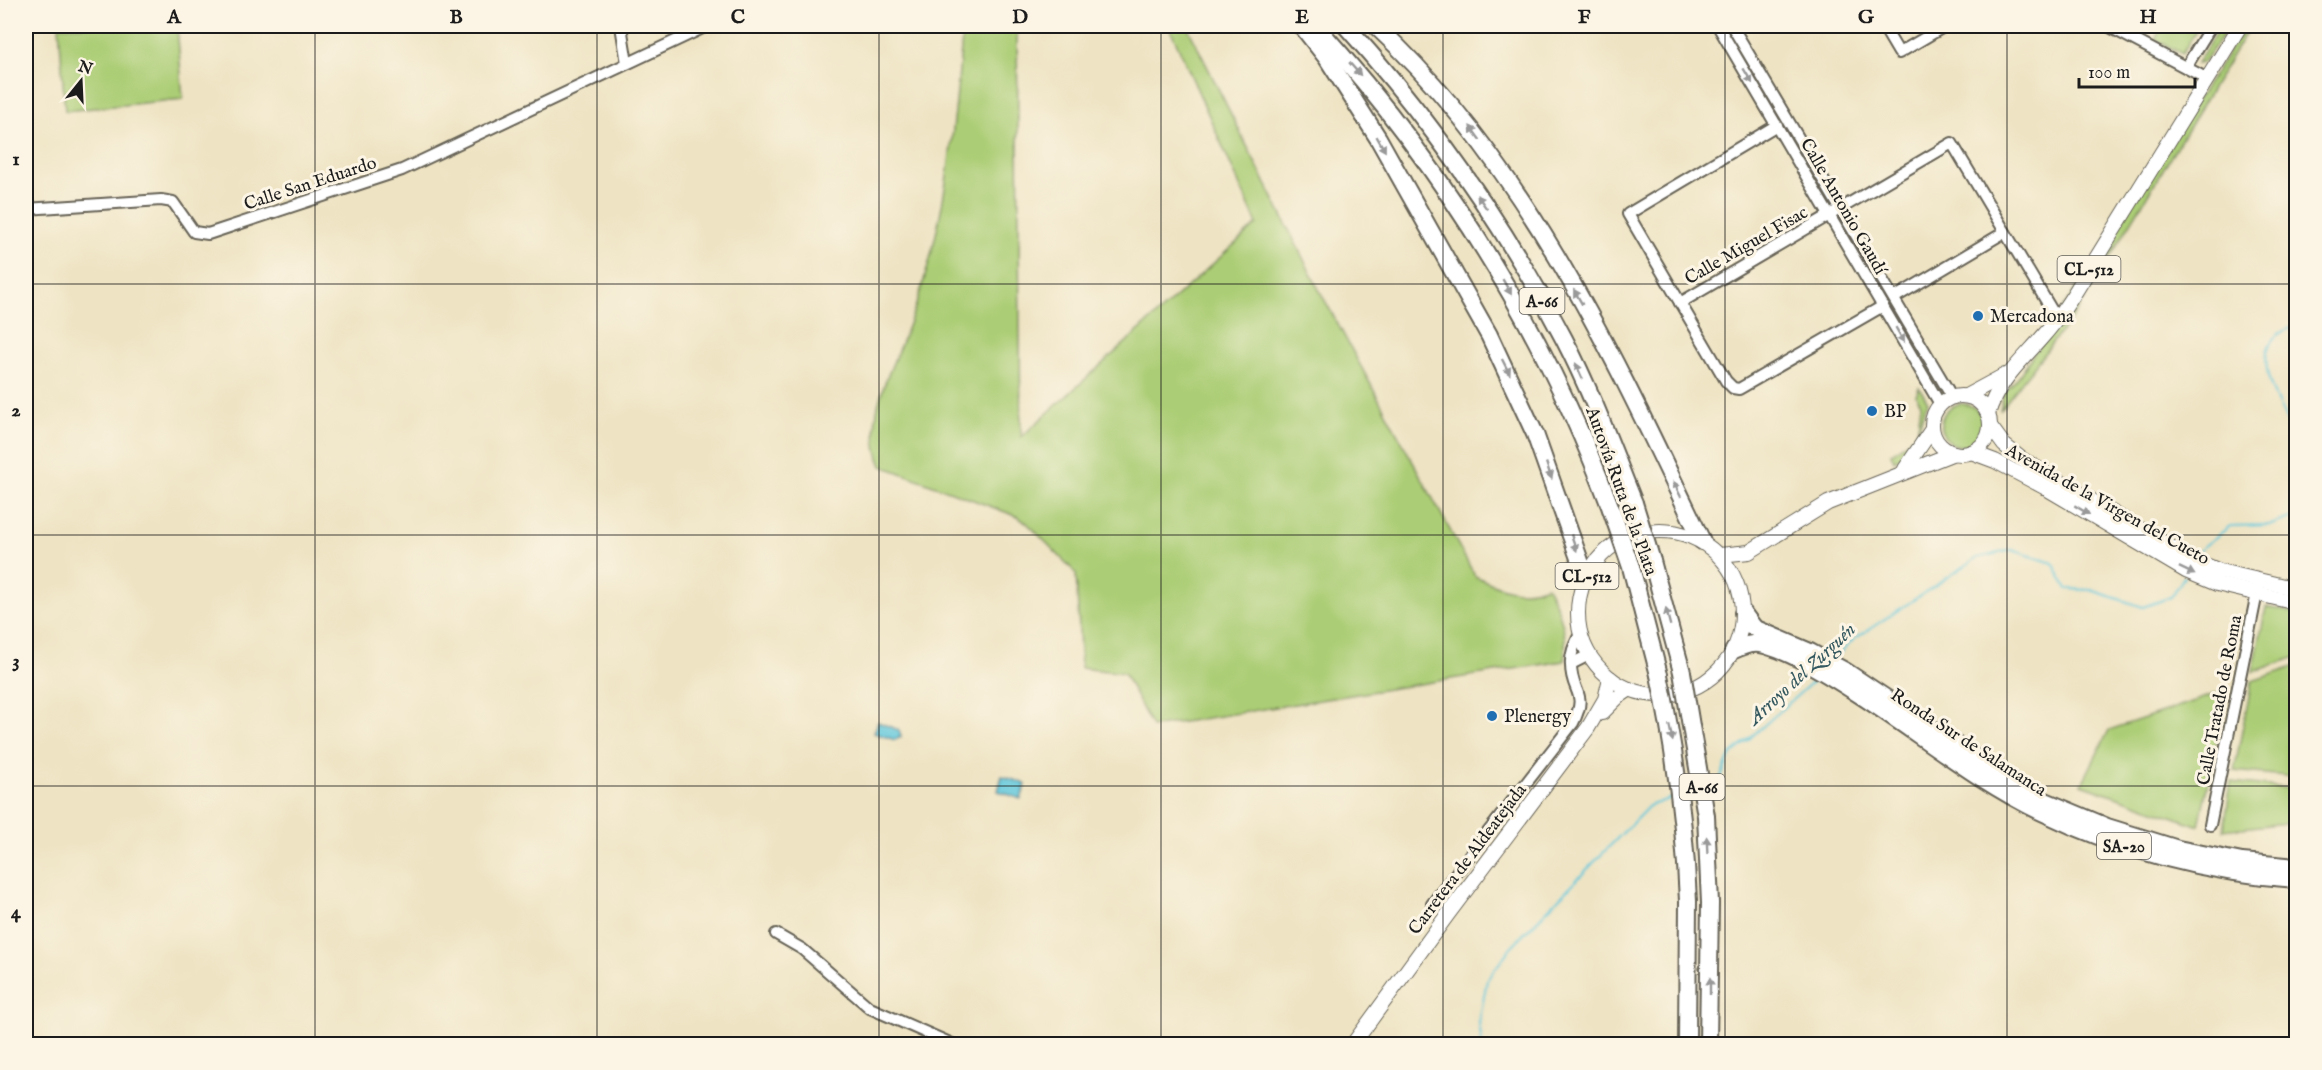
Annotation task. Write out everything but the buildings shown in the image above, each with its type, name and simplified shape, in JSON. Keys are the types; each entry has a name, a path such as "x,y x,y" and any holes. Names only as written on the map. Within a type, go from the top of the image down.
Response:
{"highway":[{"path":"1302,26 1334,68 1372,128 1494,344 1535,434 1586,578"},
{"name":"Autovía Ruta de la Plata","path":"1316,26 1359,73 1404,130 1478,236 1544,350 1611,509 1631,567 1659,675 1674,747 1683,813 1688,901 1687,1044"},
{"name":"Autovía Ruta de la Plata","path":"1346,26 1421,115 1494,219 1564,340 1634,502 1682,672 1706,816 1710,903 1708,1044"},
{"path":"1377,26 1439,88 1467,121 1512,186 1600,336 1702,541"},
{"name":"Ronda Sur de Salamanca","path":"1743,613 1754,628 1840,676 2040,811 2105,840 2205,868 2241,875 2296,879"},
{"name":"Ronda Sur de Salamanca","path":"1734,650 1751,643 1816,662"},
{"name":"Ronda Sur de Salamanca","path":"1965,759 2045,801 2116,830 2209,856 2296,867"}],"main road":[{"name":"CL-512","path":"2158,158 2173,122 2200,75 2234,26"},
{"name":"CL-512","path":"1971,452 1985,442 1993,399 2010,372 2057,319 2181,124 2240,26"},
{"path":"2181,124 2187,106 2202,82 2200,75 2207,73 2219,53 2231,42"},
{"name":"CL-512","path":"1953,399 2010,372"},
{"path":"1903,472 1918,453 1932,429 1935,411 1953,399 1983,405 1989,420"},
{"name":"Avenida de la Virgen del Cueto","path":"1989,420 2004,444 2023,460 2161,550"},
{"path":"1932,429 1940,444 1954,453"},
{"path":"1720,555 1749,552 1828,503 1954,453 1971,452"},
{"name":"Avenida de la Virgen del Cueto","path":"1971,452 2013,470 2161,550 2218,577 2258,588 2296,603"},
{"name":"CL-512","path":"1664,531 1678,532 1702,541 1720,555 1734,576 1740,591 1743,613 1734,650 1714,674 1693,688 1670,695 1653,695 1630,689 1610,678 1589,655 1580,634 1578,601 1586,578 1603,554 1633,535 1664,531"},
{"path":"1734,576 1749,552"},
{"name":"Avenida de la Virgen del Cueto","path":"2258,588 2296,589"},
{"name":"Carretera de Aldeatejada","path":"1375,1012 1588,728 1605,699 1610,678"},
{"name":"Carretera de Aldeatejada","path":"1588,728 1618,697 1630,689"},
{"path":"1344,1044 1375,1012"},
{"path":"1353,1044 1375,1012"}],"street":[{"path":"621,26 627,63"},
{"name":"Calle San Eduardo","path":"26,209 161,200 173,202 194,232 208,234 402,170 436,156 707,26"},
{"path":"1883,26 1899,53 1945,26"},
{"path":"2108,26 2200,75"},
{"path":"2186,67 2211,26"},
{"path":"1721,30 1736,27"},
{"name":"Calle Antonio Gaudí","path":"1736,27 1953,399"},
{"name":"Calle Antonio Gaudí","path":"1721,30 1883,306 1953,399"},
{"path":"1777,125 1628,214 1680,303 1726,381 1733,388 1743,388 1883,306"},
{"name":"Calle Miguel Fisac","path":"1680,303 1952,143 2005,232"},
{"path":"1894,298 2005,232 2057,319"},
{"name":"Calle Tratado de Roma","path":"2210,825 2258,588"},
{"path":"1432,904 1573,723 1581,701 1570,664 1573,648 1580,634"},
{"path":"1570,664 1589,655"},
{"path":"776,934 802,949 870,1008 952,1044"}],"green space":[{"path":"59,26 177,26 183,99 65,111"},
{"path":"963,26 1017,26 1021,437 1257,224 1169,26 1187,26 1316,284 1475,576 1510,590 1528,591 1547,586 1562,622 1565,641 1564,661 1152,727 1124,673 1081,668 1076,573 1027,523 1016,516 882,466 876,448 877,412 887,376 922,287 932,251 947,177"},
{"path":"2163,26 2199,26 2182,54 2155,39"},
{"path":"2220,26 2229,26 2204,62 2197,63"},
{"path":"2245,26 2250,26 2078,310 2000,410 2004,393 2019,376"},
{"path":"1919,387 1928,402 1917,435 1909,449 1894,461 1892,453 1917,434 1921,404 1916,395"},
{"path":"1962,404 1970,405 1977,410 1982,417 1982,433 1977,440 1970,445 1962,446 1954,445 1947,440 1942,433 1941,425 1942,417 1947,410 1954,405"},
{"path":"2266,607 2296,613 2296,657 2253,672"},
{"path":"2296,666 2296,777 2234,771 2252,681"},
{"path":"2227,690 2199,826 2082,784 2109,730"},
{"path":"2231,782 2296,789 2296,822 2224,830"}],"water":[{"path":"878,722 899,730 901,737 895,740 874,733"},
{"path":"1002,776 1026,784 1021,799 998,791"}],"waterway":[{"name":"Arroyo del Zurguén","path":"2296,327 2279,334 2269,345 2266,359 2273,391 2296,436"},
{"name":"Arroyo del Zurguén","path":"2196,556 2203,547 2230,526 2271,525 2296,516"},
{"name":"Arroyo del Zurguén","path":"1835,658 1853,640 1977,558 2012,550 2053,563 2067,589 2091,590 2143,607 2171,597 2184,577"},
{"name":"Arroyo del Zurguén","path":"1708,785 1719,781 1730,756 1819,676"},
{"name":"Arroyo del Zurguén","path":"1482,1044 1479,1023 1487,980 1511,947 1649,806 1674,797"}],"place":[{"name":"Mercadona","path":"1978,316"},
{"name":"BP","path":"1872,411"},
{"name":"Plenergy","path":"1492,716"}]}
